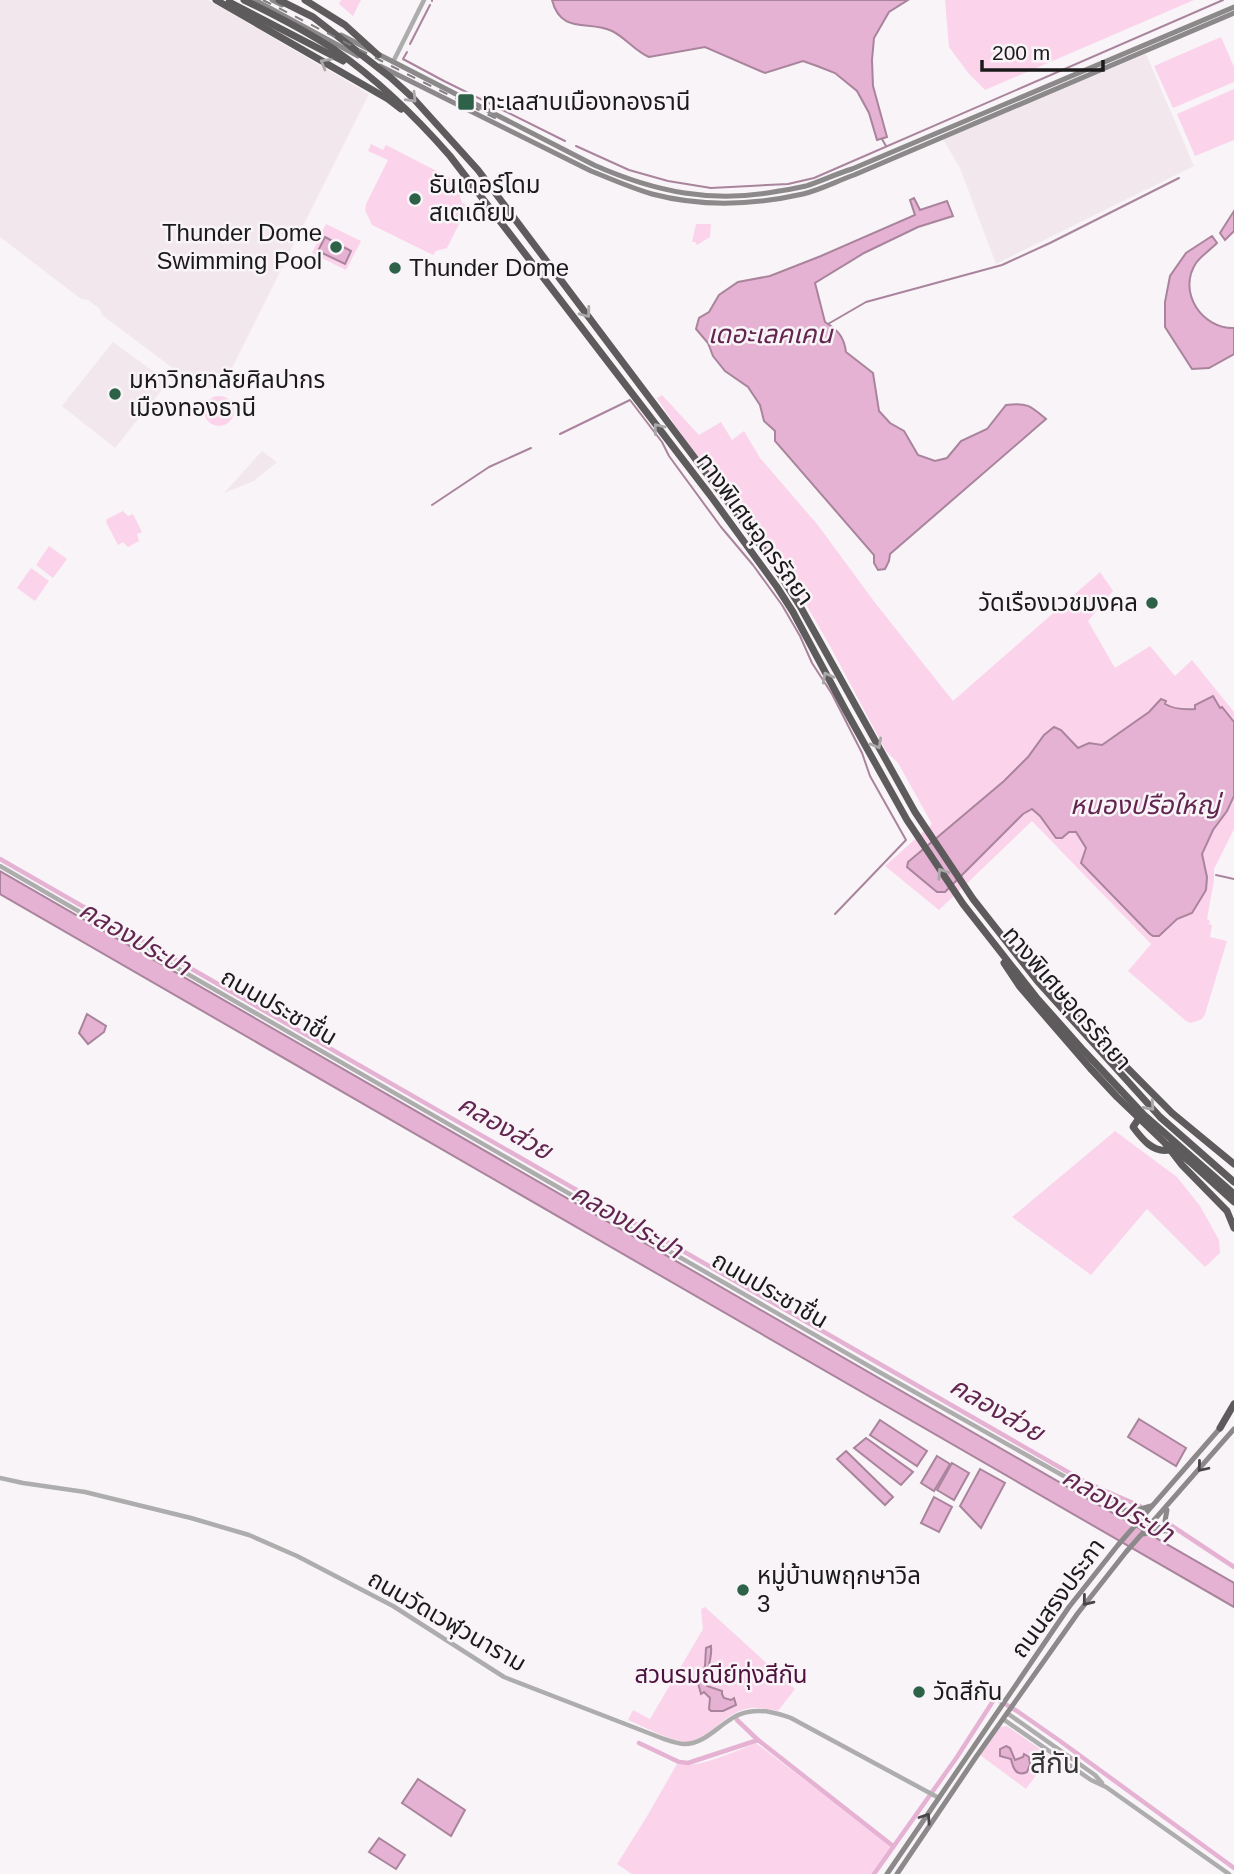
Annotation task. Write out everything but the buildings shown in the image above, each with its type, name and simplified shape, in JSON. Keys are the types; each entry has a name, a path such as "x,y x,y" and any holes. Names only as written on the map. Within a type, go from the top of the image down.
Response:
{"highway":[{"path":"216,0 388,100 424,126"},
{"path":"225,0 322,50 362,73 376,86"},
{"name":"ทางพิเศษอุดรรัถยา","path":"244,0 333,49 385,89 424,126 450,156 777,587 907,820 963,904 1036,997 1084,1051 1144,1115 1234,1194"},
{"name":"ทางพิเศษอุดรรัถยา","path":"279,0 313,18 390,77 413,98 478,170 767,554 800,606 915,812 973,899 1039,983 1160,1117 1234,1182"},
{"path":"286,0 313,18"},
{"path":"305,0 345,24 378,55"},
{"path":"322,50 360,56"},
{"path":"963,904 1020,988 1090,1068 1227,1211 1234,1228"},
{"path":"1039,983 1065,1004 1172,1113 1234,1164"},
{"path":"1139,1118 1133,1127 1142,1139 1163,1151 1167,1146"},
{"path":"1167,1146 1191,1161 1234,1202"},
{"path":"1220,1428 1234,1404"}],"main road":[{"path":"255,0 360,56 591,171 667,197 723,203 744,203 806,193 1234,13"},
{"path":"272,0 623,178 655,188 693,195 745,196 803,187 852,169 1234,7"},
{"name":"ถนนสรงประภา","path":"887,1874 934,1795 1000,1710 1069,1607 1134,1523 1234,1412"},
{"name":"ถนนสรงประภา","path":"897,1874 1078,1613 1128,1550 1234,1429"},
{"path":"1160,1497 1169,1504 1165,1521 1171,1533"},
{"path":"1125,1510 1151,1506"},
{"path":"1125,1510 1171,1533"},
{"path":"1125,1510 1134,1523"},
{"path":"1145,1533 1171,1533"},
{"path":"1119,1543 1128,1550"},
{"path":"1037,1655 1044,1660"},
{"path":"1000,1710 1008,1711"}],"street":[{"path":"393,62 425,0"},
{"name":"ถนนประชาชื่น","path":"0,866 870,1367 1125,1510"},
{"name":"ถนนวัดเวฬุวนาราม","path":"0,1478 102,1496 222,1526 261,1539 393,1606 504,1677 664,1739 685,1744 694,1742 737,1715 747,1712 774,1712 791,1718 934,1795"},
{"path":"1008,1711 1095,1775 1106,1787 1229,1874"}],"shaded area":[{"path":"0,0 208,0 369,94 227,378 214,389 198,387 102,315 100,309 88,300 81,299 0,237"},
{"path":"1146,54 1194,166 996,264 960,168 943,139"},
{"name":"มหาวิทยาลัยศิลปากร เมืองทองธานี","path":"113,342 168,382 115,448 62,406"},
{"path":"262,451 277,462 254,481 224,493"}],"green space":[{"path":"341,0 361,0 353,16 339,4"},
{"path":"945,0 1194,0 985,90 949,47"},
{"path":"1221,37 1234,67 1234,82 1173,108 1154,66"},
{"path":"1234,89 1234,140 1195,156 1177,114"},
{"name":"ธันเดอร์โดม สเตเดียม","path":"371,144 383,150 386,145 460,183 458,188 462,191 462,203 468,206 447,248 436,251 433,255 372,225 365,210 366,204 388,160 368,151"},
{"name":"Thunder Dome Swimming Pool","path":"326,224 361,241 346,270 312,253"},
{"path":"696,224 711,224 710,237 697,245 692,242"},
{"path":"662,395 699,435 721,422 732,440 744,431 760,458 817,524 953,701 1100,572 1113,591 1088,621 1115,668 1150,646 1175,676 1192,660 1234,712 1234,829 1214,869 1207,919 1212,925 1210,937 1227,941 1202,1019 1191,1023 1186,1021 1128,971 1151,944 1032,821 939,910 885,866 932,824 898,763 886,751 800,594 699,461 657,398"},
{"path":"219,396 230,400 234,411 230,422 219,426 208,422 204,411 208,400"},
{"path":"123,511 128,516 133,514 142,532 137,534 139,541 128,547 123,542 118,545 106,522"},
{"path":"49,546 67,559 53,578 36,565"},
{"path":"31,568 49,581 35,601 17,588"},
{"path":"1115,1131 1177,1177 1200,1206 1219,1240 1220,1253 1205,1267 1147,1209 1091,1275 1012,1217"},
{"name":"สวนรมณีย์ทุ่งสีกัน","path":"705,1607 795,1689 778,1711 746,1709 730,1716 692,1741 671,1739 628,1720 633,1710 650,1719 703,1629 701,1609"},
{"path":"1007,1726 1050,1756 1026,1789 980,1755 1000,1727"},
{"path":"756,1743 893,1846 874,1874 632,1874 617,1864 677,1764 706,1762"}],"water":[{"name":"ทะเลสาบเมืองทองธานี","path":"552,0 908,0 889,12 874,38 873,86 887,137 877,140 869,113 857,91 835,73 803,61 765,73 705,47 649,57 612,31 569,22 562,18"},
{"name":"เดอะเลคเคน","path":"914,198 920,210 947,201 953,216 918,227 864,253 815,283 825,322 840,334 846,352 873,373 879,411 890,423 904,431 918,455 935,461 947,458 961,441 987,429 1006,405 1028,406 1046,419 890,554 885,569 878,570 874,555 775,441 775,431 764,421 760,405 748,387 725,371 696,329 699,318 709,312 719,295 738,282 770,276 915,215 910,200"},
{"path":"1234,211 1234,231 1225,240 1220,233"},
{"path":"1212,236 1217,243 1198,260 1191,274 1191,297 1203,316 1222,327 1234,328 1234,354 1209,368 1192,369 1165,327 1165,302 1170,276 1186,253"},
{"path":"325,237 351,251 345,264 318,251"},
{"name":"หนองปรือใหญ่","path":"1213,696 1234,722 1234,796 1202,854 1207,877 1206,890 1192,913 1177,919 1159,936 1150,934 1081,863 1086,848 1076,832 1056,838 1032,809 1023,814 945,892 937,892 907,867 908,862 1004,781 1054,727 1061,730 1078,748 1089,743 1102,745 1149,712 1161,699 1172,707 1195,709 1195,705"},
{"path":"0,871 1234,1583 1234,1607 0,894"},
{"path":"87,1014 106,1026 104,1032 88,1044 79,1033"},
{"path":"1139,1419 1186,1448 1176,1466 1128,1437"},
{"path":"880,1420 927,1451 917,1466 870,1435"},
{"path":"866,1438 913,1472 901,1485 854,1448"},
{"path":"846,1451 893,1497 885,1505 837,1459"},
{"path":"937,1456 950,1464 934,1491 921,1483"},
{"path":"952,1463 969,1473 954,1500 937,1490"},
{"path":"980,1469 1005,1483 981,1528 960,1506"},
{"path":"934,1497 952,1507 939,1532 921,1523"},
{"path":"711,1646 707,1686 722,1691 724,1698 734,1698 736,1705 723,1711 709,1709 710,1698 704,1692 701,1694 698,1683 705,1666 706,1648"},
{"path":"1006,1746 1010,1748 1015,1760 1024,1754 1029,1757 1027,1772 1018,1772 1011,1759 1000,1756 1000,1749"},
{"path":"418,1779 465,1810 451,1836 402,1803"},
{"path":"379,1838 405,1855 396,1869 369,1852"}],"waterway":[{"path":"576,146 629,170 668,181 711,188 788,184 814,178 1223,0"},
{"path":"410,44 430,5"},
{"path":"407,52 403,59 565,141"},
{"path":"882,139 886,146"},
{"path":"828,324 866,302 1002,265 1179,178"},
{"path":"560,434 630,400 721,527 782,605 800,636 862,753 870,776 906,840 835,914"},
{"path":"432,505 489,467 531,448"},
{"name":"คลองส่วย","path":"0,859 1087,1483 1140,1506"},
{"path":"1216,875 1234,879"},
{"name":"คลองส่วย","path":"1169,1524 1234,1567"},
{"path":"874,1874 957,1757 995,1698 1060,1741 1234,1868"},
{"path":"737,1720 758,1740"},
{"path":"639,1743 679,1762 688,1763 758,1740 893,1846"}],"railway":[{"path":"263,0 499,120"}],"place":[{"name":"ทะเลสาบเมืองทองธานี","path":"466,102"},
{"name":"ธันเดอร์โดม สเตเดียม","path":"415,199"},
{"name":"Thunder Dome Swimming Pool","path":"336,247"},
{"name":"Thunder Dome","path":"395,268"},
{"name":"มหาวิทยาลัยศิลปากร เมืองทองธานี","path":"115,394"},
{"name":"วัดเรืองเวชมงคล","path":"1152,603"},
{"name":"หมู่บ้านพฤกษาวิล 3","path":"743,1590"},
{"name":"วัดสีกัน","path":"919,1692"}],"district":[{"name":"สีกัน","path":"1055,1763"}],"water label":[{"name":"คลองประปา","path":"135,938"},
{"name":"คลองประปา","path":"627,1221"},
{"name":"คลองประปา","path":"1118,1505"}]}
